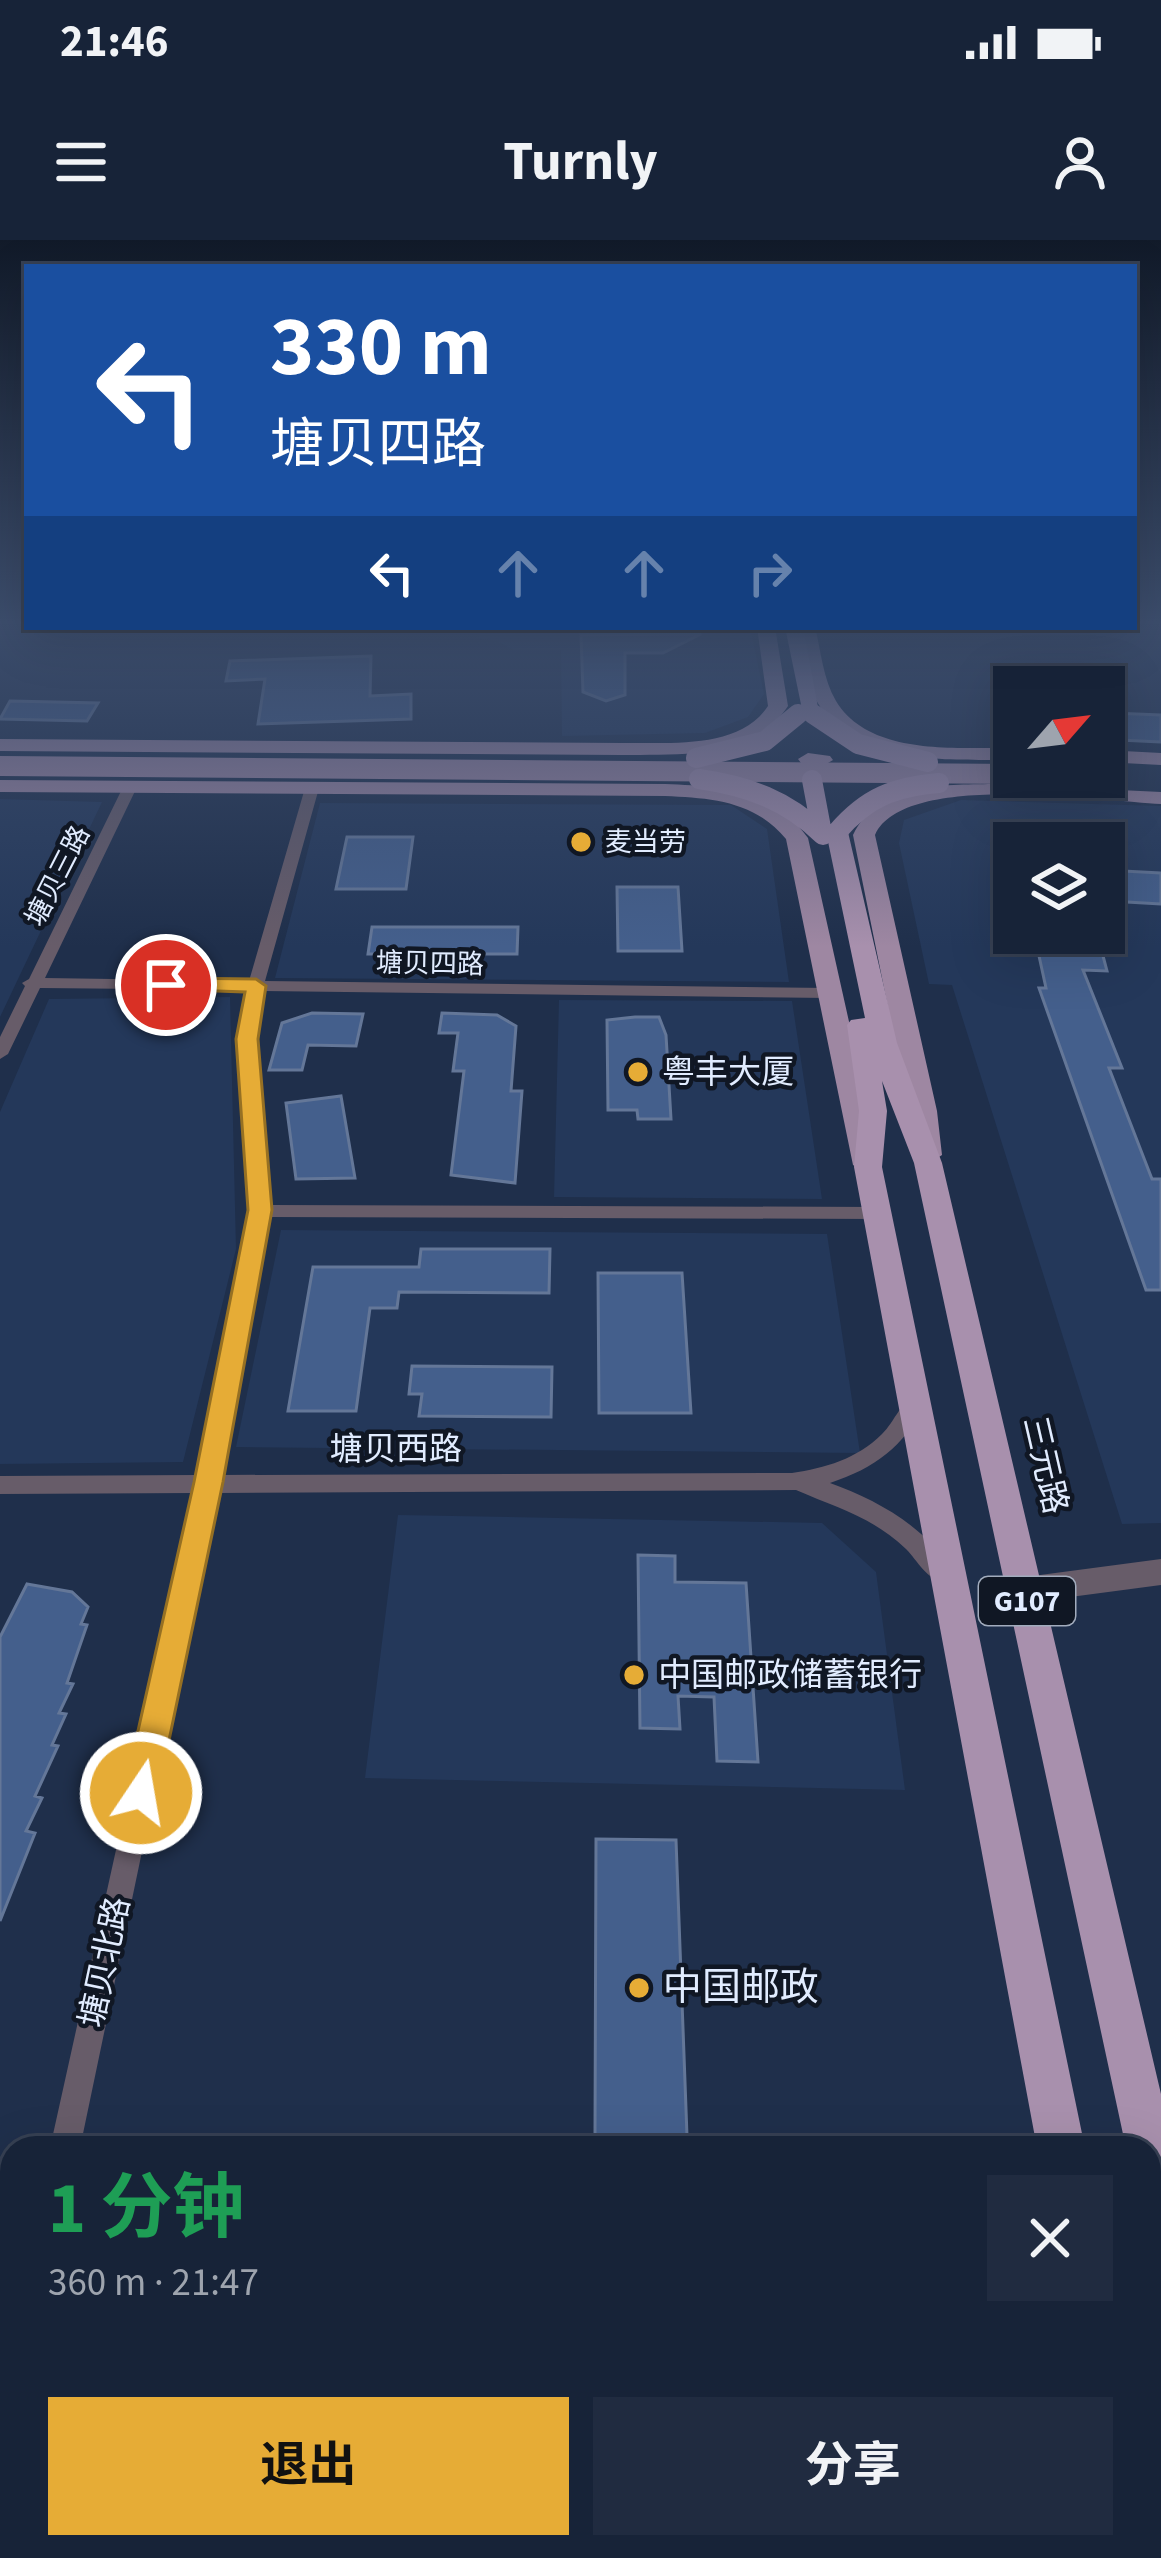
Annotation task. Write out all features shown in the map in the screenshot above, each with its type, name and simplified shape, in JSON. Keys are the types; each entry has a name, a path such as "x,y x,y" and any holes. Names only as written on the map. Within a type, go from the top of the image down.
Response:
{"highway":[{"path":"698,769 761,745 785,730"},
{"name":"G107","path":"808,730 817,770"},
{"path":"834,730 858,744 928,762"},
{"path":"698,769 775,795 830,833 870,796 894,787 939,783"},
{"name":"三元路","path":"817,770 873,1111 868,1167 1059,2136"},
{"name":"三元路","path":"855,1006 928,1163 1147,2136"}],"main road":[{"path":"0,745 622,749 683,747 770,730"},
{"path":"837,730 940,751 993,753"},
{"path":"863,730 910,765 913,781 905,795 870,819 864,835 923,1111 928,1163"},
{"path":"760,731 738,740 724,753 720,767 725,782 740,796 784,819 797,838 855,1006"},
{"path":"0,755 698,769 993,764"},
{"path":"1125,757 1161,758"},
{"path":"0,766 993,774"},
{"path":"1125,768 1161,769"},
{"path":"0,781 698,769"},
{"path":"817,770 939,783 1161,794"},
{"path":"1125,778 1161,779"},
{"path":"0,781 130,787 665,790 741,797 764,808 828,818 946,793 1161,794"}],"street":[{"name":"塘贝三路","path":"0,1054 130,787"},
{"name":"塘贝北路","path":"68,2136 208,1482 260,1210 247,1039 256,986 312,788"},
{"name":"塘贝四路","path":"31,983 855,1006"},
{"path":"260,1210 878,1213"},
{"path":"792,1482 834,1474 870,1458 899,1433 915,1404"},
{"path":"792,1482 851,1500 890,1521 925,1552 952,1590"},
{"name":"塘贝西路","path":"0,1485 792,1482"},
{"path":"1025,1590 1161,1572"}],"shaded area":[{"path":"562,730 713,730 705,733 562,736"},
{"path":"0,799 102,802 0,1017"},
{"path":"961,800 1161,806 1161,1523 1122,1524 952,985 929,984 899,843 904,820"},
{"path":"320,803 731,805 767,829 789,982 275,978"},
{"path":"230,997 236,1249 183,1462 0,1464 0,1112 49,999"},
{"name":"粤丰大厦","path":"559,1000 792,1001 822,1199 554,1197"},
{"path":"281,1230 827,1234 860,1453 236,1447"},
{"name":"中国邮政储蓄银行","path":"398,1515 822,1523 876,1572 905,1790 365,1778"}],"building":[{"path":"1125,730 1161,730 1161,742 1125,740"},
{"path":"347,837 413,837 406,889 336,889"},
{"path":"1125,871 1161,873 1161,904 1125,902"},
{"path":"617,887 678,887 682,951 618,951"},
{"path":"372,927 518,927 517,954 368,954"},
{"path":"1039,954 1103,954 1107,971 1083,970 1122,1068 1109,1068 1152,1179 1161,1179 1161,1290 1146,1290 1039,988 1046,988"},
{"path":"312,1013 363,1014 356,1046 308,1045 302,1070 269,1070 282,1023"},
{"path":"442,1013 497,1015 516,1026 511,1091 522,1091 515,1183 451,1175 464,1071 453,1071 458,1033 439,1033"},
{"name":"粤丰大厦","path":"659,1017 666,1035 671,1119 638,1119 637,1110 608,1110 607,1020"},
{"path":"341,1096 355,1178 296,1179 286,1103"},
{"path":"421,1249 550,1249 549,1293 399,1292 397,1308 370,1308 356,1411 288,1411 313,1267 419,1267"},
{"path":"598,1273 682,1273 691,1413 599,1413"},
{"path":"412,1366 552,1367 551,1417 419,1416 422,1394 409,1394"},
{"path":"638,1555 675,1556 675,1582 746,1583 758,1762 717,1761 714,1697 678,1696 680,1729 640,1728"},
{"path":"27,1584 72,1592 88,1607 81,1624 87,1625 67,1683 73,1684 59,1713 66,1714 52,1745 58,1746 35,1796 42,1798 26,1831 35,1833 0,1921 0,1637"},
{"name":"中国邮政","path":"596,1839 676,1840 687,2136 595,2135"}],"place":[{"name":"麦当劳","path":"581,842"},
{"name":"粤丰大厦","path":"638,1072"},
{"name":"中国邮政储蓄银行","path":"634,1675"},
{"name":"中国邮政","path":"639,1988"}],"route":[{"path":"141,1793 260,1210 247,1039 256,986 166,985"}]}
